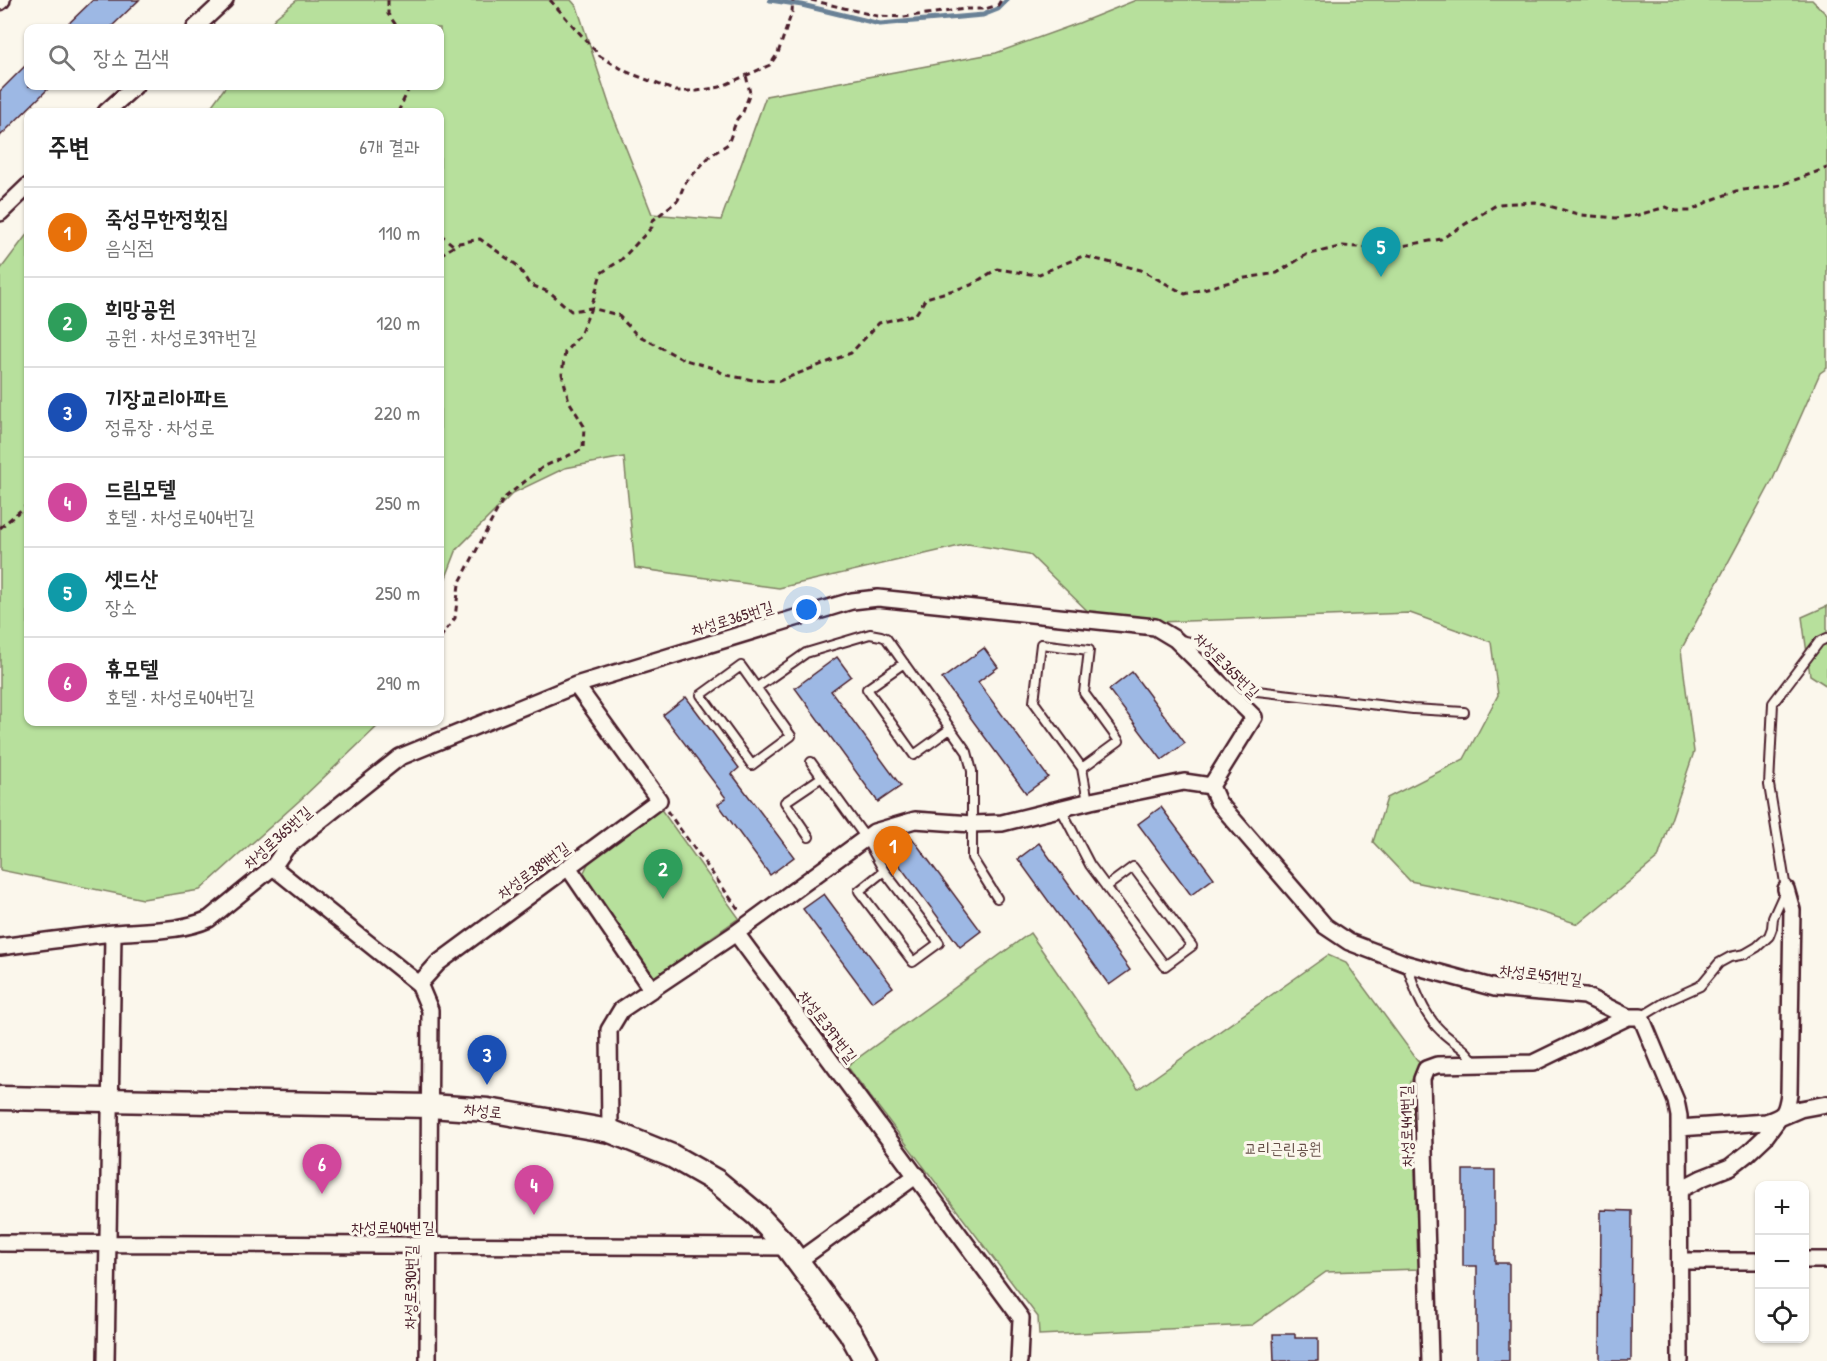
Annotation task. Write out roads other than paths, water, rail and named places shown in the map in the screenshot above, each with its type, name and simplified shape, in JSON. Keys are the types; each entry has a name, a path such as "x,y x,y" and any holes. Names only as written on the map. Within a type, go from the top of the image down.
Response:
{"main road":[{"name":"차성로","path":"0,1098 430,1106 488,1110 610,1131 672,1156 716,1181 758,1215 792,1254 850,1332 866,1361"}],"street":[{"path":"199,24 221,1"},
{"path":"110,108 131,90"},
{"path":"0,213 24,190"},
{"name":"차성로365번길","path":"0,947 113,933 186,927 209,919 273,867 286,848 400,757 576,685 838,604 865,598 1155,627 1175,639 1254,717 1211,786"},
{"name":"차성로389번길","path":"419,984 438,963 659,800 576,685"},
{"path":"610,1131 609,1030 621,1010 743,928 865,837 888,827 915,820 972,824 1002,823 1184,782 1211,786"},
{"name":"차성로451번길","path":"1211,786 1218,802 1325,926 1349,942 1407,963 1495,988 1585,996 1610,1010 1634,1017"},
{"path":"273,867 419,984 430,1010 430,1106"},
{"path":"568,867 652,990"},
{"path":"1679,1190 1701,1178 1730,1167 1766,1137 1779,1118 1787,1111 1792,910 1786,889"},
{"name":"차성로397번길","path":"743,928 1021,1318 1019,1361"},
{"path":"106,1361 113,933"},
{"path":"1634,1017 1676,1101 1679,1116 1680,1361"},
{"name":"차성로441번길","path":"1430,1361 1422,1079 1426,1069 1437,1065 1533,1063 1634,1017"},
{"path":"1679,1128 1766,1122 1800,1109 1827,1104"},
{"name":"차성로390번길","path":"428,1361 430,1106"},
{"path":"792,1254 917,1175"},
{"name":"차성로404번길","path":"0,1243 429,1245 792,1254"},
{"path":"1809,1260 1827,1260"},
{"path":"1680,1261 1755,1261"}],"lane":[{"path":"756,688 806,653 870,634 886,639 967,752 971,761 973,777 972,858 997,898"},
{"path":"1634,1017 1700,986 1719,963 1730,957 1745,954 1769,936 1773,918 1786,889 1769,785 1773,703 1819,642 1827,638"},
{"path":"1175,639 1190,642 1210,651 1235,680 1257,691 1413,710 1464,712"},
{"path":"1082,768 1119,741 1084,693 1089,650 1041,644 1034,702 1082,768 1088,802"},
{"path":"904,663 867,689 914,755 950,729"},
{"path":"741,666 756,688 791,736 752,765 701,694 741,666"},
{"path":"811,762 865,837 884,872 939,943 914,963 859,891 884,872"},
{"path":"809,837 785,802 822,777"},
{"path":"1061,809 1090,865 1106,887 1165,966 1192,946 1133,867 1106,887"},
{"path":"1407,963 1415,992 1440,1030 1471,1055 1475,1064"}],"waterway":[{"path":"770,0 802,5 880,24 983,15 998,9 1007,0"}],"place":[{"name":"셋드산","path":"1381,277"},
{"name":"죽성무한정횟집","path":"893,876"},
{"name":"희망공원","path":"663,899"},
{"name":"기장교리아파트","path":"487,1085"},
{"name":"휴모텔","path":"322,1194"},
{"name":"드림모텔","path":"534,1215"}],"park label":[{"name":"교리근린공원","path":"1283,1148"}]}
